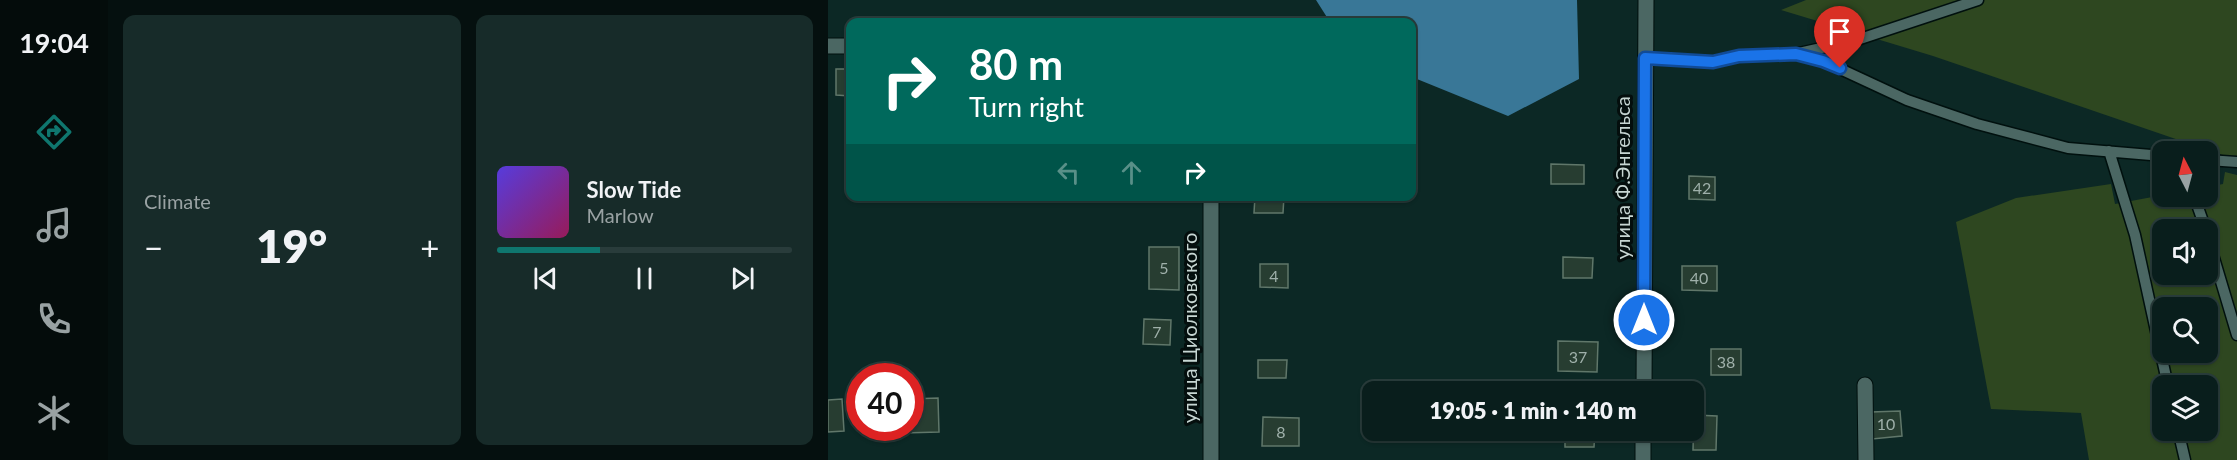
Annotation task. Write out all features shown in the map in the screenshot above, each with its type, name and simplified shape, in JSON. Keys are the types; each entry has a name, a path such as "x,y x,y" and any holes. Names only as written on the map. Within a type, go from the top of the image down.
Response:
{"street":[{"name":"улица Ф.Энгельса","path":"1644,381 1646,0"},
{"path":"828,46 846,46"},
{"name":"улица Циолковского","path":"1211,201 1211,460"},
{"path":"1865,385 1866,460"},
{"path":"1643,441 1643,460"}],"lane":[{"path":"1645,58 1713,62 1739,56 1796,54 1857,40 1978,0"},
{"path":"1796,54 1823,61 1907,100 1977,124 2068,148 2152,155"},
{"path":"2109,151 2135,235 2166,375"},
{"path":"2218,161 2237,162"},
{"path":"2218,271 2237,335"},
{"path":"2181,441 2185,460"}],"green space":[{"path":"1806,0 2237,0 2237,160 2218,154 2218,141 2181,141 1933,56 1781,10"},
{"path":"2225,172 2237,175 2237,460 2089,460 2081,413 1991,409 1956,222 2016,198 2111,184 2115,204 2152,197 2152,207 2218,207 2218,185 2223,184"}],"water":[{"path":"1316,0 1577,0 1579,79 1508,116 1416,79 1416,18 1327,18"}],"building":[{"path":"836,69 846,69 846,96 836,95"},
{"path":"1551,164 1584,165 1584,184 1551,184"},
{"path":"1689,176 1715,177 1715,200 1689,199"},
{"path":"1255,201 1284,201 1283,213 1254,213"},
{"path":"1149,247 1179,247 1179,290 1149,289"},
{"path":"1563,257 1593,258 1592,278 1563,278"},
{"path":"1260,264 1288,264 1288,288 1260,287"},
{"path":"1682,266 1717,266 1717,291 1682,290"},
{"path":"1144,319 1171,320 1170,345 1143,344"},
{"path":"1558,341 1598,342 1597,372 1558,371"},
{"path":"1711,349 1741,349 1741,375 1711,375"},
{"path":"1258,360 1287,360 1286,378 1258,378"},
{"path":"924,398 938,398 939,432 924,432"},
{"path":"842,399 844,431 828,432 828,400"},
{"path":"1900,411 1902,436 1872,439 1871,412"},
{"path":"1704,415 1717,416 1716,450 1693,450 1693,441 1704,441"},
{"path":"1263,417 1299,418 1299,446 1262,446"},
{"path":"1565,441 1594,441 1594,447 1565,447"}],"route":[{"path":"1644,320 1645,58 1713,62 1739,56 1796,54 1840,68"}]}
